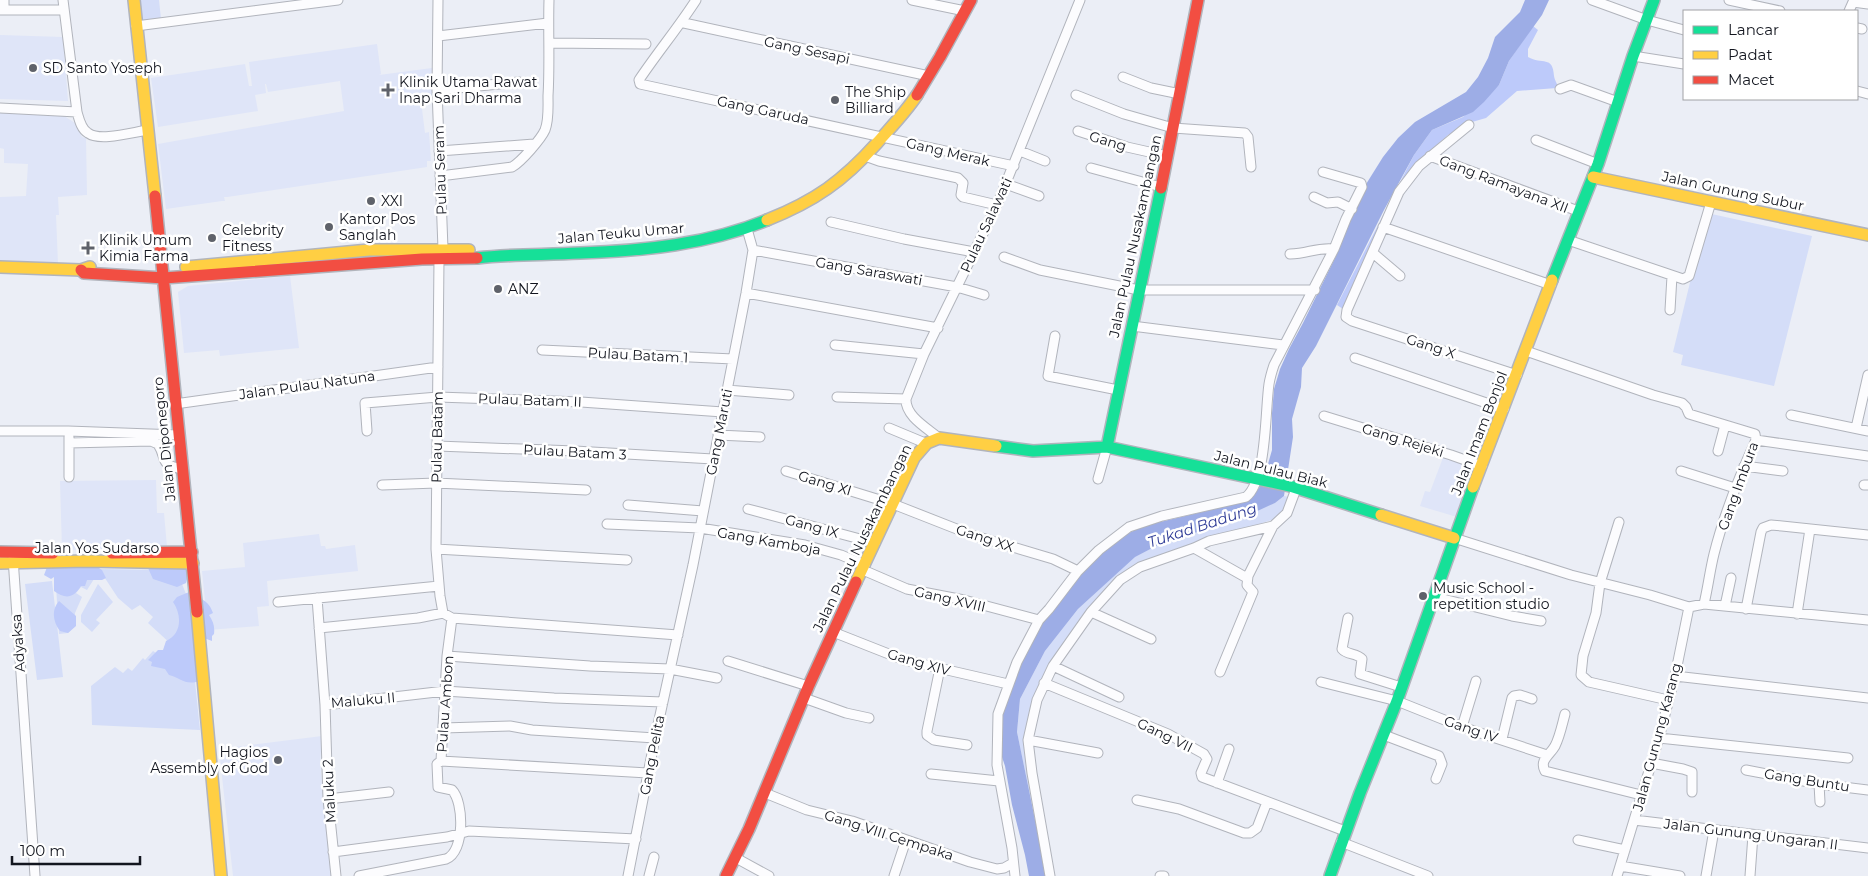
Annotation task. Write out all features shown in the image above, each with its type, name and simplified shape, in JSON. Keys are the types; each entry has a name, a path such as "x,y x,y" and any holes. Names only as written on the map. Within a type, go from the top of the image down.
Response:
{"main road":[{"name":"Jalan Diponegoro","path":"134,0 164,273 175,404 192,557 203,690 222,876"},
{"name":"Jalan Pulau Nusakambangan","path":"726,876 765,793 808,686 914,458 925,443 939,438 1033,451 1107,447 1198,0"},
{"name":"Jalan Imam Bonjol","path":"1330,876 1343,837 1397,701 1435,597 1454,538 1598,164 1633,56 1654,0"},
{"name":"Jalan Teuku Umar","path":"0,268 81,270 86,267 164,273 369,250 435,254 484,251 496,255 559,254 652,248 728,235 747,229 808,202 839,181 866,156 905,113 930,76 968,5"},
{"name":"Jalan Gunung Subur","path":"1593,177 1711,202 1867,231"},
{"name":"Jalan Pulau Biak","path":"1107,447 1293,488 1454,538"},
{"name":"Jalan Yos Sudarso","path":"0,552 13,558"},
{"name":"Jalan Yos Sudarso","path":"0,563 13,558 192,557"}],"street":[{"path":"4,0 2,10 64,5 76,112 86,132 92,136 101,137 148,130"},
{"path":"136,26 338,0"},
{"name":"Pulau Seram","path":"435,254 440,176 437,90 438,0"},
{"path":"440,176 512,167 522,161 543,134 546,128 549,81 549,0"},
{"name":"Gang Garuda","path":"696,0 639,80 639,83 883,137"},
{"path":"912,0 968,5"},
{"name":"Pulau Salawati","path":"906,399 924,354 997,205 1080,0"},
{"path":"1592,0 1647,20 1683,30"},
{"path":"1729,0 1775,10"},
{"path":"1849,10 1853,2 1868,4"},
{"path":"438,36 548,23"},
{"name":"Gang Sesapi","path":"684,23 930,76"},
{"path":"549,43 646,44"},
{"path":"1633,56 1683,64"},
{"path":"1123,77 1151,88 1180,94"},
{"path":"437,90 520,82"},
{"path":"1560,88 1571,85 1618,102"},
{"path":"1076,95 1124,114 1173,128 1245,132 1248,137 1251,167"},
{"path":"0,108 76,112"},
{"path":"1400,276 1373,253 1383,227 1399,192 1419,166 1469,125"},
{"name":"Gang","path":"1078,131 1127,147 1167,156"},
{"name":"Gang Merak","path":"883,137 1014,166"},
{"path":"1536,140 1598,164"},
{"path":"439,151 534,144"},
{"path":"1020,151 1045,161"},
{"path":"866,156 878,161 958,178 963,183 961,195 963,197 997,205"},
{"name":"Gang Ramayana XII","path":"1430,156 1578,212"},
{"path":"1092,168 1161,187"},
{"path":"1015,876 1012,848 999,781 997,757 998,714 1017,662 1039,620 1078,571 1099,550 1130,527 1162,516 1246,497 1251,493 1258,480 1269,384 1274,365 1334,250 1363,184 1323,172"},
{"path":"1006,184 1038,196"},
{"path":"1314,197 1327,203 1338,202 1352,209"},
{"path":"1568,240 1683,280 1689,276 1711,202"},
{"path":"831,222 904,240 974,252"},
{"path":"1383,227 1551,285"},
{"name":"Gang Maruti","path":"678,635 754,250 747,229"},
{"path":"1290,254 1303,254 1321,248 1334,250"},
{"name":"Gang Saraswati","path":"754,250 984,295"},
{"name":"Gang X","path":"1373,253 1346,310 1346,317 1352,321 1517,375"},
{"name":"Pulau Batam","path":"435,254 438,367 436,549 443,613"},
{"path":"1004,257 1040,270 1139,290 1314,290"},
{"path":"1670,310 1672,276"},
{"path":"746,293 938,328"},
{"path":"1132,326 1283,345"},
{"path":"1054,336 1048,374 1051,377 1118,390"},
{"path":"835,345 924,354"},
{"name":"Pulau Batam 1","path":"542,350 733,359"},
{"name":"Gang Imbura","path":"1526,351 1653,395 1676,401 1686,407 1689,414 1754,433 1757,437 1735,488 1714,555 1704,604"},
{"path":"1356,358 1504,409"},
{"name":"Jalan Pulau Natuna","path":"175,404 438,367"},
{"path":"1856,428 1868,375"},
{"path":"727,390 789,395"},
{"name":"Pulau Batam II","path":"367,431 365,403 438,397 581,402 722,412"},
{"path":"837,397 906,399 912,415 939,438"},
{"name":"Gang Rejeki","path":"1324,416 1482,466"},
{"path":"1791,416 1868,431"},
{"path":"1718,451 1726,425"},
{"path":"889,428 925,443"},
{"path":"0,431 68,431 178,435"},
{"path":"68,431 69,477"},
{"path":"718,435 760,437"},
{"path":"1756,440 1868,456"},
{"path":"69,443 150,442 158,444 165,463 171,467 182,469"},
{"name":"Pulau Batam 3","path":"437,446 713,459"},
{"path":"1098,479 1107,447"},
{"path":"1744,466 1783,471"},
{"name":"Gang XI","path":"786,471 893,504"},
{"path":"1682,471 1735,488"},
{"path":"382,485 436,482 586,490"},
{"path":"1220,672 1253,592 1247,585 1247,578 1273,526 1287,513 1293,488"},
{"name":"Gang XX","path":"893,504 972,535 1053,559 1078,571"},
{"path":"628,505 703,511"},
{"name":"Gang IX","path":"748,509 875,543"},
{"path":"1619,522 1600,583 1596,613 1581,665 1582,678 1599,685 1668,700"},
{"name":"Gang Kamboja","path":"607,524 700,528 805,546 841,555 864,567"},
{"path":"1050,876 1028,740 1037,700 1053,666 1091,612 1120,580 1140,567 1209,541 1273,526"},
{"path":"1746,609 1761,532 1764,528 1771,526 1868,535"},
{"path":"1797,614 1810,529"},
{"path":"1454,538 1600,583 1689,607 1704,604 1868,620"},
{"path":"1194,548 1247,578"},
{"path":"436,549 627,560"},
{"name":"Adyaksa","path":"13,558 35,876"},
{"name":"Gang XVIII","path":"864,567 907,589 964,600 1039,620"},
{"path":"1725,606 1731,578"},
{"path":"278,602 439,586"},
{"path":"1435,597 1512,616 1541,621"},
{"name":"Maluku II","path":"317,598 326,705 445,691 663,702"},
{"name":"Jalan Gunung Karang","path":"1617,876 1659,738 1675,676 1689,607"},
{"path":"1091,612 1151,639"},
{"path":"319,628 418,618 443,613 452,618 678,635"},
{"name":"Pulau Ambon","path":"359,876 452,857 457,850 461,832 455,793 452,790 437,785 437,764 441,761 447,656 452,618"},
{"path":"1348,618 1342,649 1344,652 1359,656 1362,659 1360,674 1401,687"},
{"name":"Gang XIV","path":"833,632 904,660 1008,684"},
{"name":"Gang Pelita","path":"628,876 655,738 678,635"},
{"path":"447,656 590,666 670,669 716,678"},
{"path":"728,661 808,686"},
{"path":"1053,666 1119,697"},
{"path":"940,668 927,735 934,740 967,745"},
{"path":"1675,676 1868,698"},
{"path":"1462,728 1476,681"},
{"name":"Gang IV","path":"1322,682 1386,700 1397,701 1462,728 1502,739 1546,755"},
{"name":"Gang VII","path":"1044,683 1168,734 1200,752 1207,758 1201,776 1217,784 1267,802 1428,876"},
{"path":"1502,739 1512,698 1520,695 1532,699"},
{"path":"804,698 846,713 869,718"},
{"name":"Maluku 2","path":"326,705 328,799 336,876"},
{"path":"1565,714 1554,747 1546,755 1543,765 1545,771 1642,795"},
{"path":"443,728 508,726 532,730 655,738"},
{"path":"1384,735 1439,756 1442,764 1436,779"},
{"path":"1659,738 1848,758"},
{"path":"1028,740 1098,753"},
{"path":"1217,784 1229,749"},
{"path":"441,761 648,773"},
{"path":"1651,763 1692,772 1692,792"},
{"name":"Gang Buntu","path":"1746,770 1819,784 1868,790"},
{"path":"931,774 999,781"},
{"path":"1819,784 1820,802"},
{"path":"328,799 389,792"},
{"name":"Gang VIII Cempaka","path":"765,793 807,810 852,821 994,869 1004,868 1013,863"},
{"path":"1137,800 1179,809 1244,833 1250,833 1257,828 1267,802"},
{"name":"Jalan Gunung Ungaran II","path":"1634,820 1868,848"},
{"path":"1706,876 1714,830"},
{"path":"333,852 447,837 461,832 490,831 636,839"},
{"path":"1750,876 1753,835"},
{"path":"894,876 906,840"},
{"path":"1578,840 1625,850"},
{"path":"649,876 654,857"},
{"path":"736,858 770,876"},
{"path":"1620,866 1679,876"}],"shaded area":[{"path":"135,0 159,0 161,19 137,22"},
{"path":"1533,26 1538,30 1528,49 1528,57 1551,65 1557,88 1517,91 1486,118 1472,122 1448,135 1422,158 1406,179 1343,309 1337,305 1414,155 1432,130 1463,117 1499,85 1509,61"},
{"name":"SD Santo Yoseph","path":"0,35 63,37 68,101 0,99"},
{"path":"377,44 381,74 379,75 432,68 437,98 421,101 425,133 429,132 431,161 427,161 427,167 224,197 225,201 166,209 158,144 344,111 340,81 268,92 265,84 266,93 255,95 258,111 158,127 151,78 245,64 249,86 252,86 249,62"},
{"path":"0,113 64,116 75,123 82,137 86,138 87,195 58,197 59,215 56,215 58,264 0,262 0,197 26,196 28,164 4,163 4,149 0,148"},
{"path":"1707,213 1812,236 1774,386 1681,365 1683,355 1673,352"},
{"path":"290,276 299,348 220,356 219,350 184,353 178,292 188,286"},
{"path":"1444,455 1478,465 1457,517 1420,506 1425,491 1430,492"},
{"path":"156,480 157,513 164,513 167,547 62,550 60,481"},
{"path":"1284,496 1289,497 1287,507 1277,518 1145,563 1084,619 1028,720 1046,876 1017,732 1020,699 1045,651 1078,609 1134,557 1160,544 1275,503"},
{"path":"319,534 321,546 325,546 326,549 355,545 358,571 267,581 269,606 257,607 259,626 208,630 202,571 245,567 243,543"},
{"path":"49,562 99,568 106,578 102,580 87,580 85,586 81,586 72,595 65,596 54,591 54,577 51,579 44,575"},
{"path":"148,568 185,568 189,571 186,583 177,587 153,579"},
{"path":"99,569 158,570 180,579 186,594 200,730 92,725 91,686 115,667 123,673 128,668 132,671 143,658 145,660 153,651 161,656 171,644 148,623 153,617 140,605 132,610 118,598"},
{"path":"55,570 94,579 87,590 81,587 76,593 82,597 75,613 75,626 68,633 59,634"},
{"path":"52,581 63,677 37,680 25,584"},
{"path":"98,584 113,602 96,620 100,623 92,632 81,622 81,615"},
{"path":"189,592 209,605 213,613 209,615 214,628 212,641 204,638 200,681 190,683 169,675 165,669 151,666 152,662 148,660 158,650 163,650 166,641 175,634 178,629 179,618 173,602 177,597"},
{"path":"59,601 76,616 76,626 68,633 60,631 54,620 55,608"},
{"path":"322,736 320,764 332,876 233,876 219,749"}],"water":[{"name":"Tukad Badung","path":"1525,0 1549,0 1542,15 1509,61 1499,85 1473,112 1432,130 1414,155 1384,210 1316,346 1302,368 1301,387 1292,419 1293,437 1284,496 1275,503 1244,517 1160,544 1135,557 1078,609 1045,651 1020,699 1017,732 1046,873 1046,876 1029,876 1000,751 1001,711 1030,640 1061,595 1088,564 1115,540 1143,526 1244,502 1259,488 1272,450 1274,389 1280,369 1336,256 1363,189 1383,157 1398,138 1415,122 1466,92 1478,77 1488,58 1495,37 1520,12"}],"traffic: fast":[{"path":"1552,280 1598,164 1633,56 1654,0"},
{"path":"1107,447 1161,188"},
{"path":"477,258 604,252 675,245 722,235 767,220"},
{"path":"996,446 1033,451 1107,447 1290,486 1381,515"},
{"path":"1330,876 1360,793 1397,701 1473,487"}],"traffic: slow":[{"path":"134,0 155,196"},
{"path":"767,220 800,205 840,179 877,143 917,95"},
{"path":"1593,177 1868,235"},
{"path":"186,267 369,250 469,250"},
{"path":"0,267 81,270 90,267"},
{"path":"1473,487 1552,280"},
{"path":"856,582 914,458 927,443 939,438 996,446"},
{"path":"1381,515 1454,538"},
{"path":"0,563 88,561 193,563"},
{"path":"197,612 221,876"}],"traffic: jam":[{"path":"917,95 971,0"},
{"path":"1161,188 1198,0"},
{"path":"155,196 197,612"},
{"path":"81,270 84,273 164,278 422,259 477,258"},
{"path":"0,552 53,553"},
{"path":"112,553 192,552"},
{"path":"726,876 749,829 809,685 856,582"}],"place":[{"name":"SD Santo Yoseph","path":"33,68"},
{"name":"Klinik Utama Rawat Inap Sari Dharma","path":"388,90"},
{"name":"The Ship Billiard","path":"835,100"},
{"name":"XXI","path":"371,201"},
{"name":"Kantor Pos Sanglah","path":"329,227"},
{"name":"Celebrity Fitness","path":"212,238"},
{"name":"Klinik Umum Kimia Farma","path":"88,248"},
{"name":"ANZ","path":"498,289"},
{"name":"Music School - repetition studio","path":"1423,596"},
{"name":"Hagios Assembly of God","path":"278,760"}]}
